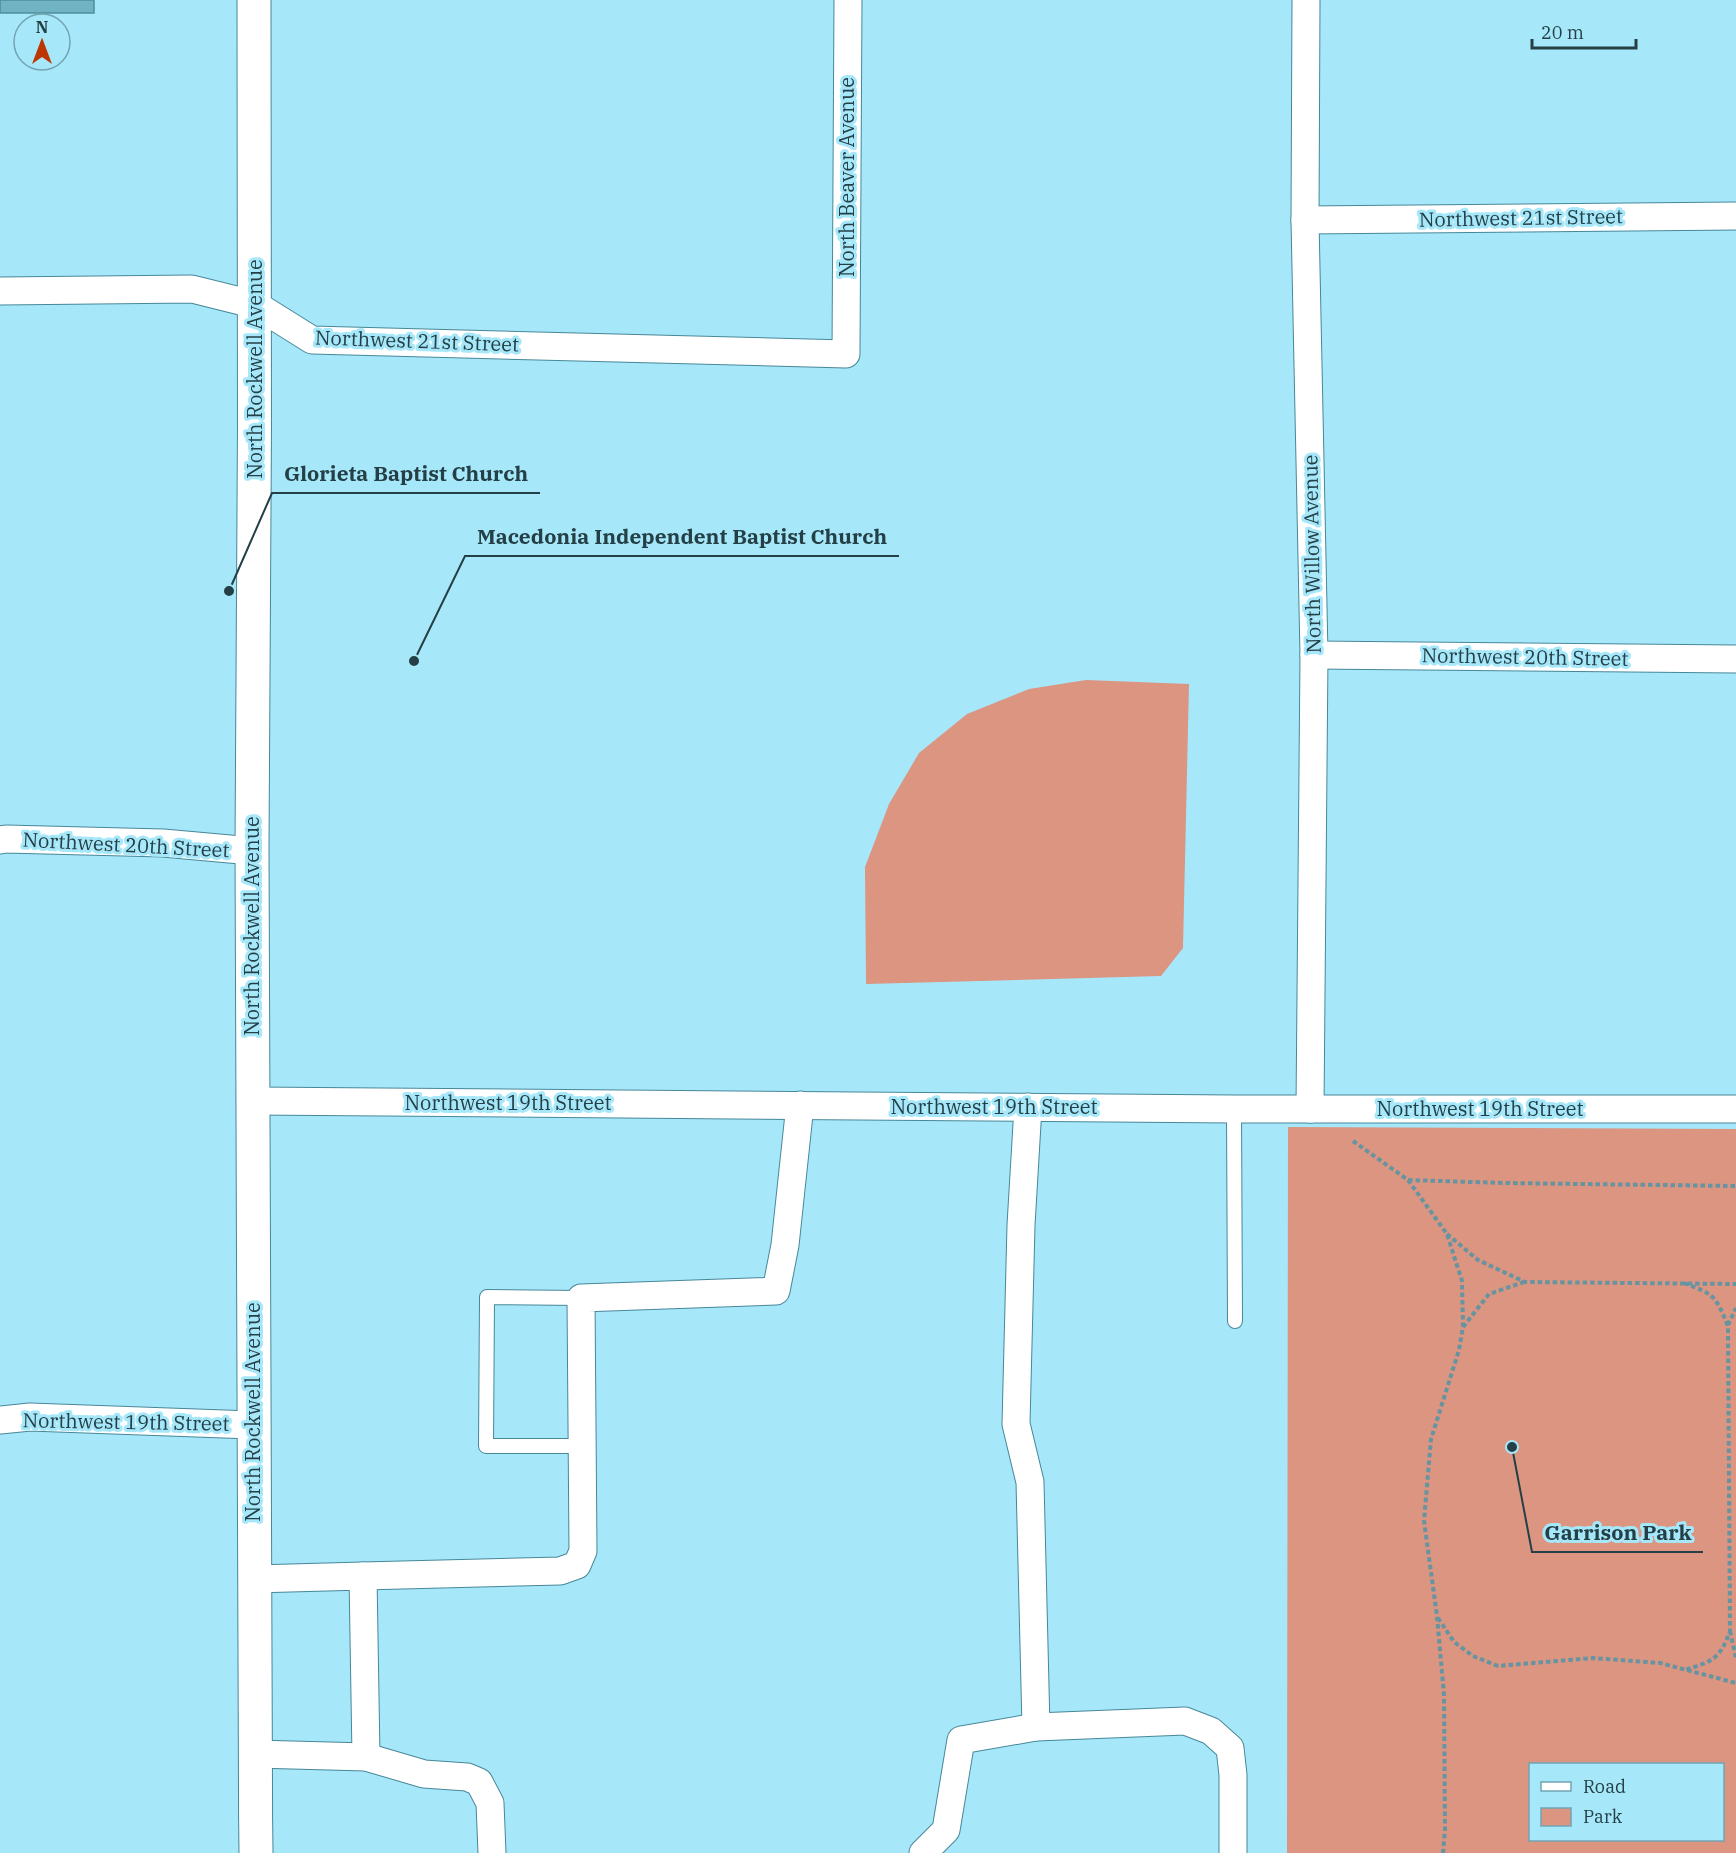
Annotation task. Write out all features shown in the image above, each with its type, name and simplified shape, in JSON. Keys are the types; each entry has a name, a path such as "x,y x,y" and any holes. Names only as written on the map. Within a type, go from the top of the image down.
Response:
{"main road":[{"name":"North Rockwell Avenue","path":"254,0 256,305 252,851 252,1425 256,1853"}],"street":[{"name":"North Beaver Avenue","path":"846,354 848,0"},
{"name":"North Willow Avenue","path":"1306,0 1305,220 1314,655 1310,1109"},
{"name":"Northwest 21st Street","path":"1305,220 1736,216"},
{"name":"Northwest 21st Street","path":"0,291 192,289 256,305 312,340 846,354"},
{"name":"Northwest 20th Street","path":"1314,655 1736,659"},
{"name":"Northwest 20th Street","path":"0,840 163,843 252,851"},
{"name":"Northwest 19th Street","path":"252,1101 1233,1109 1736,1109"},
{"path":"253,1579 560,1571 577,1564 583,1551 581,1298 776,1291 785,1245 800,1105"},
{"path":"1029,1107 1021,1225 1016,1424 1030,1482 1036,1727"},
{"name":"Northwest 19th Street","path":"0,1420 30,1417 252,1425"},
{"path":"363,1576 366,1757"},
{"path":"923,1853 946,1830 961,1740 1036,1727 1185,1722 1211,1731 1230,1748 1233,1775 1233,1853"},
{"path":"255,1754 366,1757 424,1774 467,1777 479,1782 490,1803 492,1853"}],"lane":[{"path":"1233,1109 1235,1321"},
{"path":"581,1298 487,1297 486,1446 582,1446"}],"path":[{"path":"1352,1140 1408,1180 1446,1234 1478,1260 1525,1282"},
{"path":"1408,1180 1736,1186"},
{"path":"1443,1853 1445,1829 1444,1695 1437,1616 1424,1521 1431,1439 1459,1350 1463,1327 1462,1281 1446,1234"},
{"path":"1463,1327 1489,1294 1525,1282 1736,1284"},
{"path":"1683,1283 1710,1293 1728,1326 1730,1631 1736,1658"},
{"path":"1728,1326 1736,1308"},
{"path":"1437,1616 1454,1642 1473,1656 1498,1666 1593,1658 1659,1663 1736,1683"},
{"path":"1683,1670 1707,1663 1724,1648 1730,1631"}],"green space":[{"path":"1086,680 1189,684 1183,948 1161,976 866,984 865,867 889,804 919,753 967,714 1029,689"},
{"path":"1288,1127 1736,1129 1736,1853 1287,1853"}],"building":[{"path":"0,0 94,0 94,13 0,13"}],"place":[{"name":"Glorieta Baptist Church","path":"229,591"},
{"name":"Macedonia Independent Baptist Church","path":"414,661"},
{"name":"Garrison Park","path":"1512,1447"}]}
